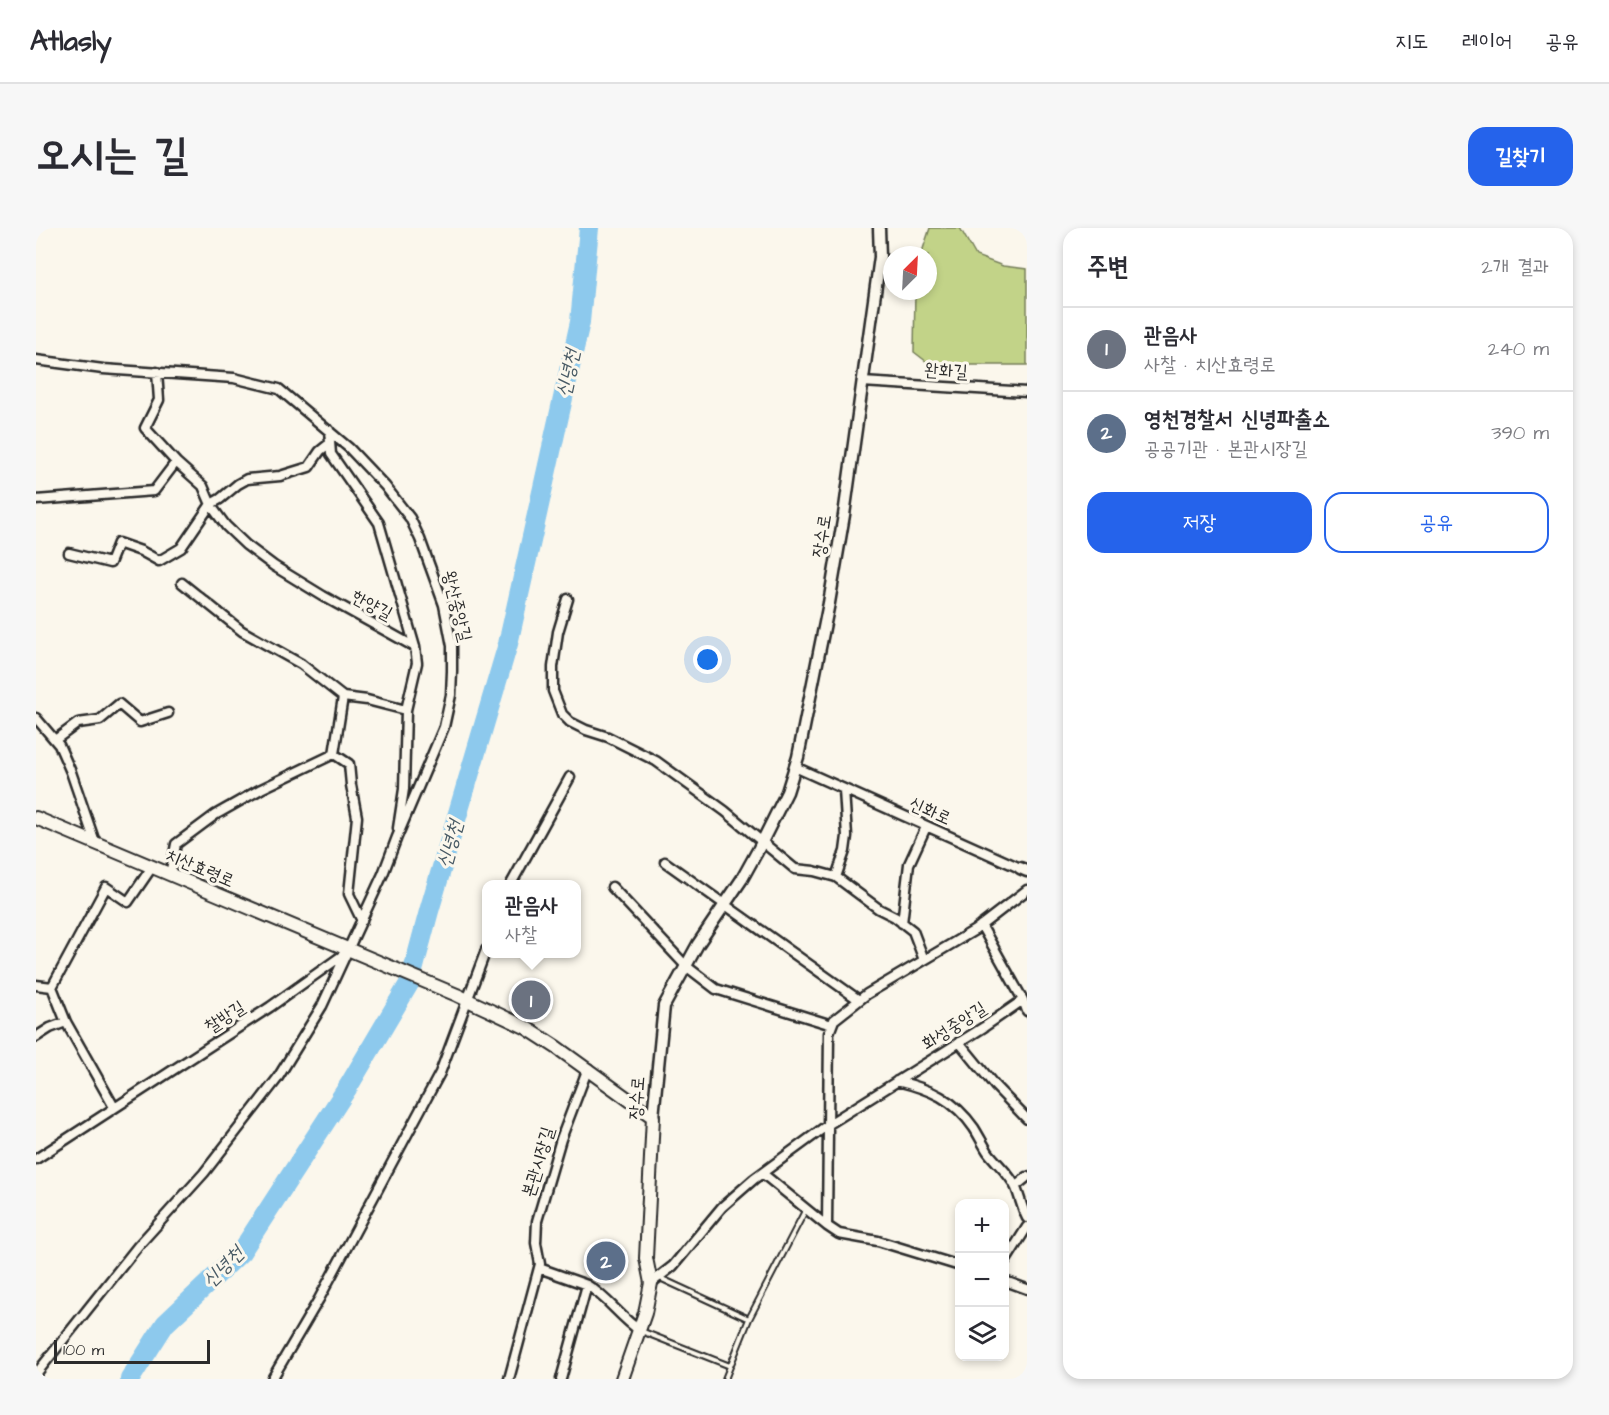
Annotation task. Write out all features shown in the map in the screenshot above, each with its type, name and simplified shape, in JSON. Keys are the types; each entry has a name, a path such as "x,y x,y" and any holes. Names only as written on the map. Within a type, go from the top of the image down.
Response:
{"main road":[{"name":"치산효령로","path":"36,818 462,998"},
{"path":"462,998 525,1027 588,1068 653,1117"},
{"name":"장수로","path":"622,1379 655,1280 646,1258 653,1117"}],"street":[{"name":"장수로","path":"653,1117 664,1006 698,944 742,879 787,792 795,767 829,603 844,515 880,257 879,228"},
{"name":"왕산중앙길","path":"36,360 103,369 234,378 279,389 329,430 385,486 410,518 444,605 452,646 451,695 448,715 396,837 383,874 350,950 322,1006 277,1079 204,1173 138,1246 36,1374"},
{"name":"한양길","path":"156,372 159,400 144,428 176,462 203,486 211,504 226,526 274,566 347,611 416,647"},
{"name":"완화길","path":"862,382 1027,392"},
{"path":"329,430 331,454 379,523 416,647 417,663 406,710 404,789 396,837"},
{"path":"69,553 110,563 118,543 141,551 159,561 181,548 211,504 247,479 280,476 309,467 320,451 330,443"},
{"path":"36,500 154,491 176,462"},
{"path":"182,583 242,631 301,664 343,697 367,700 406,710"},
{"path":"568,598 558,632 553,667 553,691 562,714 570,722 608,737 656,761 725,811 795,869 836,877 913,931 924,960"},
{"path":"334,754 343,697"},
{"path":"55,740 78,723 100,720 119,704 140,722 168,713"},
{"path":"36,718 55,740 70,772 95,842"},
{"path":"170,874 176,844 205,822 261,789 334,754"},
{"path":"334,754 349,764 357,817 349,894 362,921"},
{"name":"신화로","path":"795,767 1024,870"},
{"path":"514,880 570,777"},
{"path":"836,877 845,851 847,836 844,790"},
{"path":"902,922 909,864 926,827"},
{"path":"665,862 859,1000"},
{"path":"52,987 106,887 128,902 152,867"},
{"path":"612,887 686,966 716,989 832,1025"},
{"path":"827,1226 829,1033 834,1020 859,1000 981,925 1027,890"},
{"path":"981,925 1027,1011"},
{"name":"찰방길","path":"36,1159 270,1007 350,950"},
{"path":"272,1379 319,1299 440,1073 462,998 482,958"},
{"path":"36,985 52,987"},
{"path":"52,987 66,1022 114,1107"},
{"name":"화성중앙길","path":"655,1280 673,1266 722,1207 762,1173 829,1124 1023,1000"},
{"path":"36,1037 66,1022"},
{"path":"959,1042 995,1086 1027,1119"},
{"name":"본관시장길","path":"509,1379 538,1268 537,1221 561,1139 588,1068"},
{"path":"897,1081 928,1089 948,1101 972,1125 988,1152 1016,1186 1020,1204 1027,1218"},
{"path":"762,1173 839,1234 878,1241 955,1264"},
{"path":"1016,1186 1027,1177"},
{"path":"1009,1256 1027,1227"},
{"path":"538,1268 587,1285 597,1291 628,1323 639,1330"},
{"path":"1009,1282 1027,1288"},
{"path":"561,1379 587,1285"}],"lane":[{"path":"725,1379 749,1319 806,1209"},
{"path":"655,1280 749,1319"},
{"path":"639,1330 730,1366"}],"green space":[{"path":"930,228 960,228 976,256 1003,266 1027,269 1027,365 931,365 914,352 915,300 937,300 937,246 924,246"}],"waterway":[{"name":"신녕천","path":"130,1379 165,1324 241,1252 348,1087 410,982 508,644 580,322 589,228"}],"place":[{"name":"관음사","path":"531,1000"},
{"name":"영천경찰서 신녕파출소","path":"606,1261"}]}
